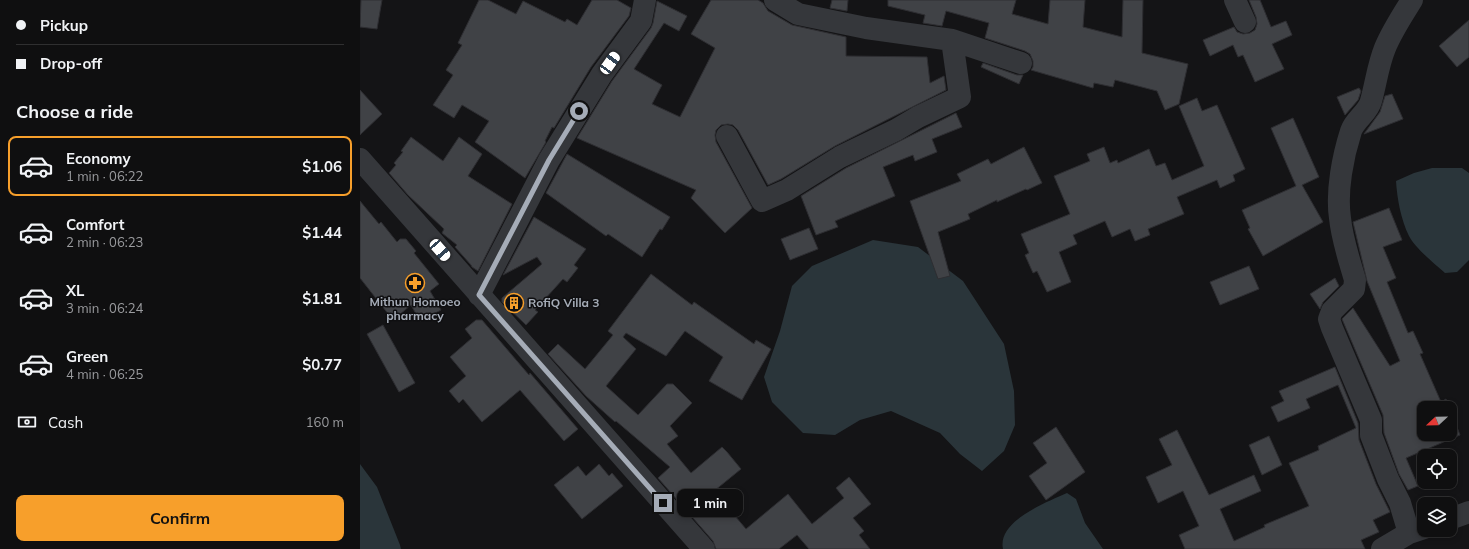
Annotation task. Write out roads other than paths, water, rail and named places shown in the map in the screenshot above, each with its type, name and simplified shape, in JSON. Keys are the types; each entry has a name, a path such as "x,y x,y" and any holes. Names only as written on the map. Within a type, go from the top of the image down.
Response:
{"street":[{"path":"479,295 549,160 602,74 640,21 645,0"},
{"path":"775,0 798,14 866,28 952,40 1020,63"},
{"path":"1235,0 1245,22"},
{"path":"1382,549 1416,530 1388,479 1371,435 1371,420 1329,319 1332,311 1354,289 1355,285 1340,217 1340,180 1347,143 1352,128 1369,106 1377,72 1385,48 1397,24 1412,0"},
{"path":"727,136 762,201 787,190 840,157 960,97 952,40"},
{"path":"360,160 704,549"},
{"path":"1457,516 1469,512"}],"place":[{"name":"Mithun Homoeo pharmacy","path":"415,283"},
{"name":"RofiQ Villa 3","path":"514,303"}]}
